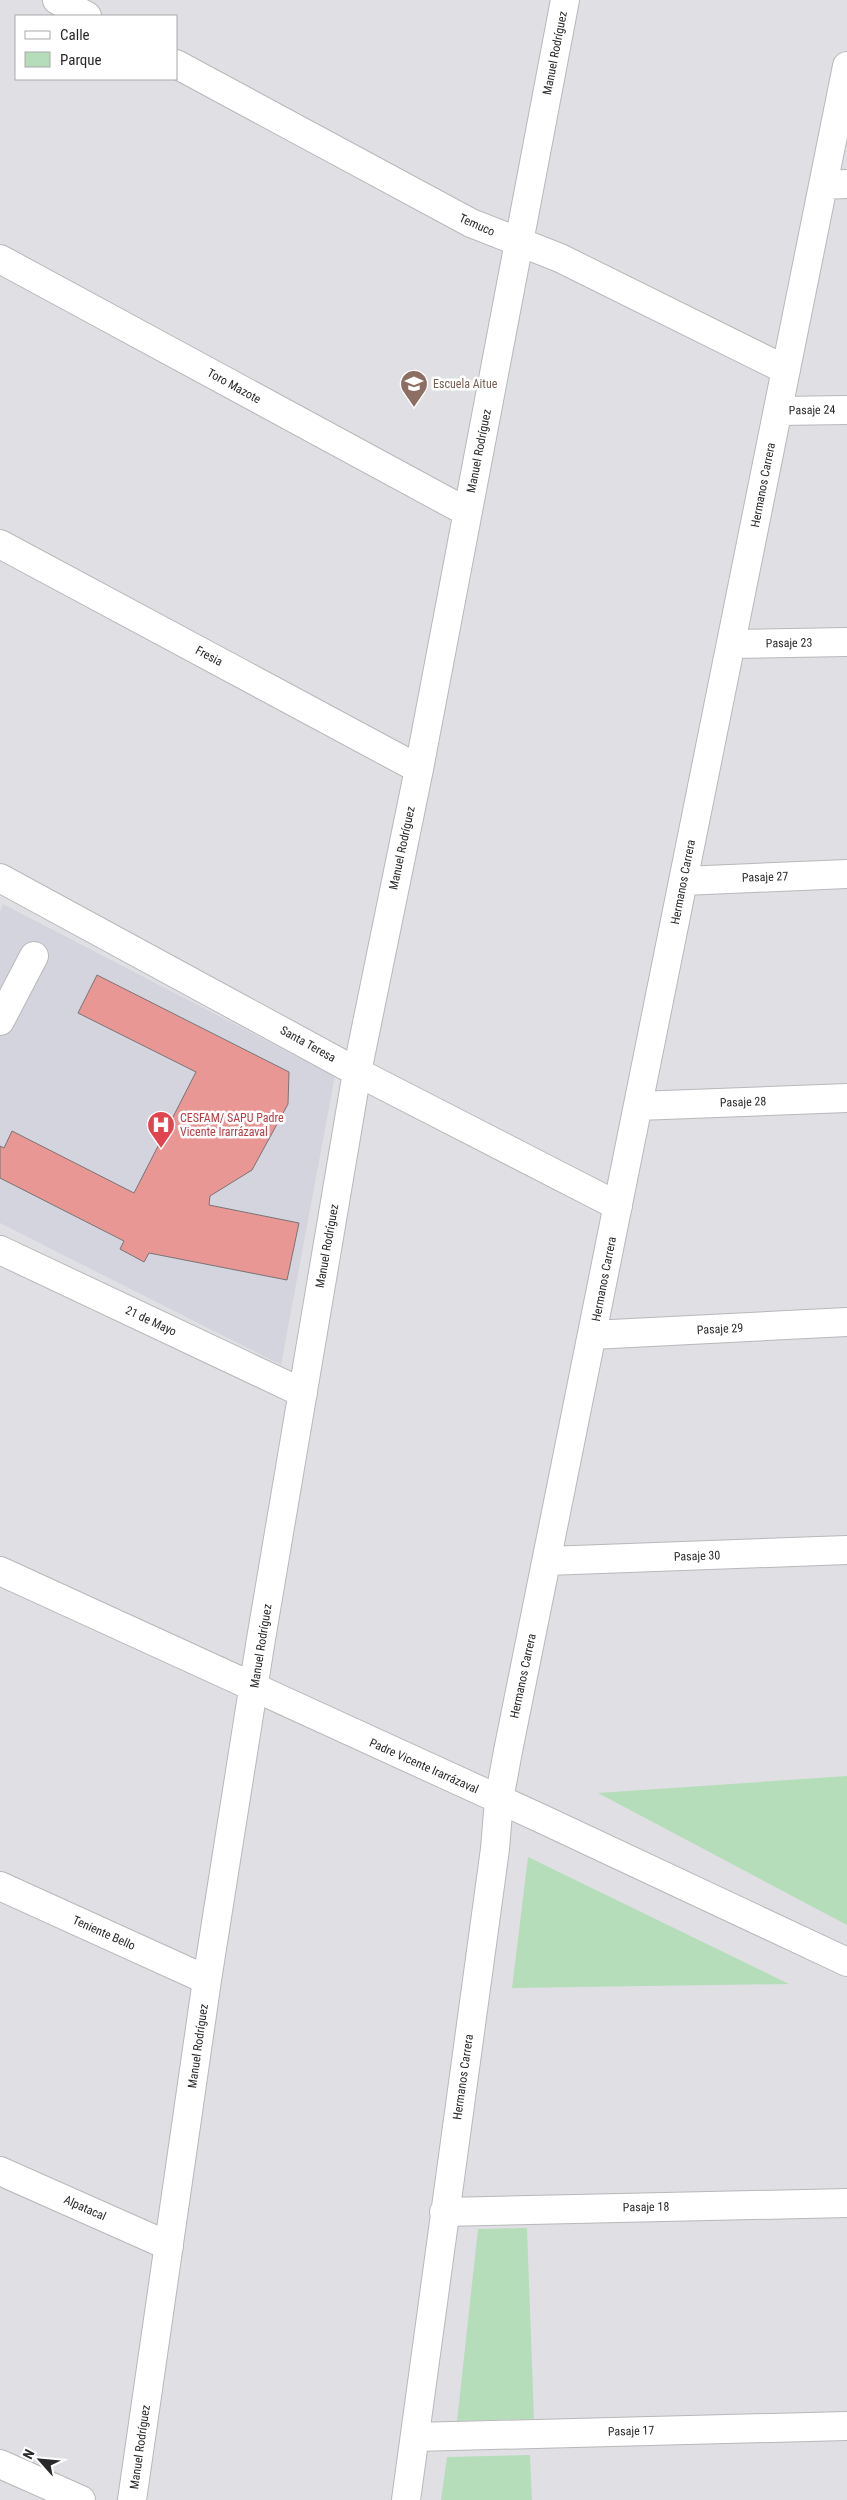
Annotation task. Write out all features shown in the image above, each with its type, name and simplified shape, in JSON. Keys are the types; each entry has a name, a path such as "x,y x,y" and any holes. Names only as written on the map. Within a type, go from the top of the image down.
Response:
{"street":[{"path":"57,0 85,15"},
{"name":"Manuel Rodríguez","path":"132,2500 207,1980 357,1072 418,769 565,0"},
{"name":"Temuco","path":"178,65 470,223 560,258 786,370"},
{"name":"Hermanos Carrera","path":"406,2500 495,1849 499,1800 786,370 835,185 847,66"},
{"name":"Toro Mazote","path":"0,259 467,512"},
{"name":"Pasaje 24","path":"778,411 847,410"},
{"name":"Fresia","path":"0,544 418,769"},
{"name":"Pasaje 23","path":"731,644 847,642"},
{"name":"Pasaje 27","path":"683,880 847,874"},
{"name":"Santa Teresa","path":"0,878 357,1072 618,1206"},
{"path":"0,1021 34,956"},
{"name":"Pasaje 28","path":"638,1106 847,1098"},
{"name":"21 de Mayo","path":"0,1250 303,1393"},
{"name":"Pasaje 29","path":"592,1336 847,1322"},
{"name":"Pasaje 30","path":"546,1561 847,1550"},
{"name":"Padre Vicente Irarrázaval","path":"0,1571 847,1962"},
{"name":"Teniente Bello","path":"0,1886 207,1980"},
{"name":"Alpatacal","path":"0,2171 169,2246"},
{"name":"Pasaje 18","path":"444,2212 847,2203"},
{"name":"Pasaje 17","path":"414,2437 847,2426"},
{"path":"0,2464 81,2500"}],"shaded area":[{"name":"CESFAM/ SAPU Padre Vicente Irarrázaval","path":"3,904 335,1076 281,1365 0,1223 0,911"}],"green space":[{"path":"847,1776 847,1925 598,1793"},
{"path":"528,1857 789,1984 512,1988"},
{"path":"527,2228 534,2419 457,2421 478,2229"},
{"path":"530,2455 532,2500 441,2500 447,2457"}],"building":[{"path":"97,975 289,1072 288,1104 252,1170 210,1196 209,1205 299,1223 287,1280 149,1253 144,1262 120,1249 124,1241 0,1178 0,1146 4,1148 12,1131 134,1193 196,1072 78,1013"}],"place":[{"name":"Escuela Aitue","path":"414,408"},
{"name":"CESFAM/ SAPU Padre Vicente Irarrázaval","path":"161,1149"}]}
